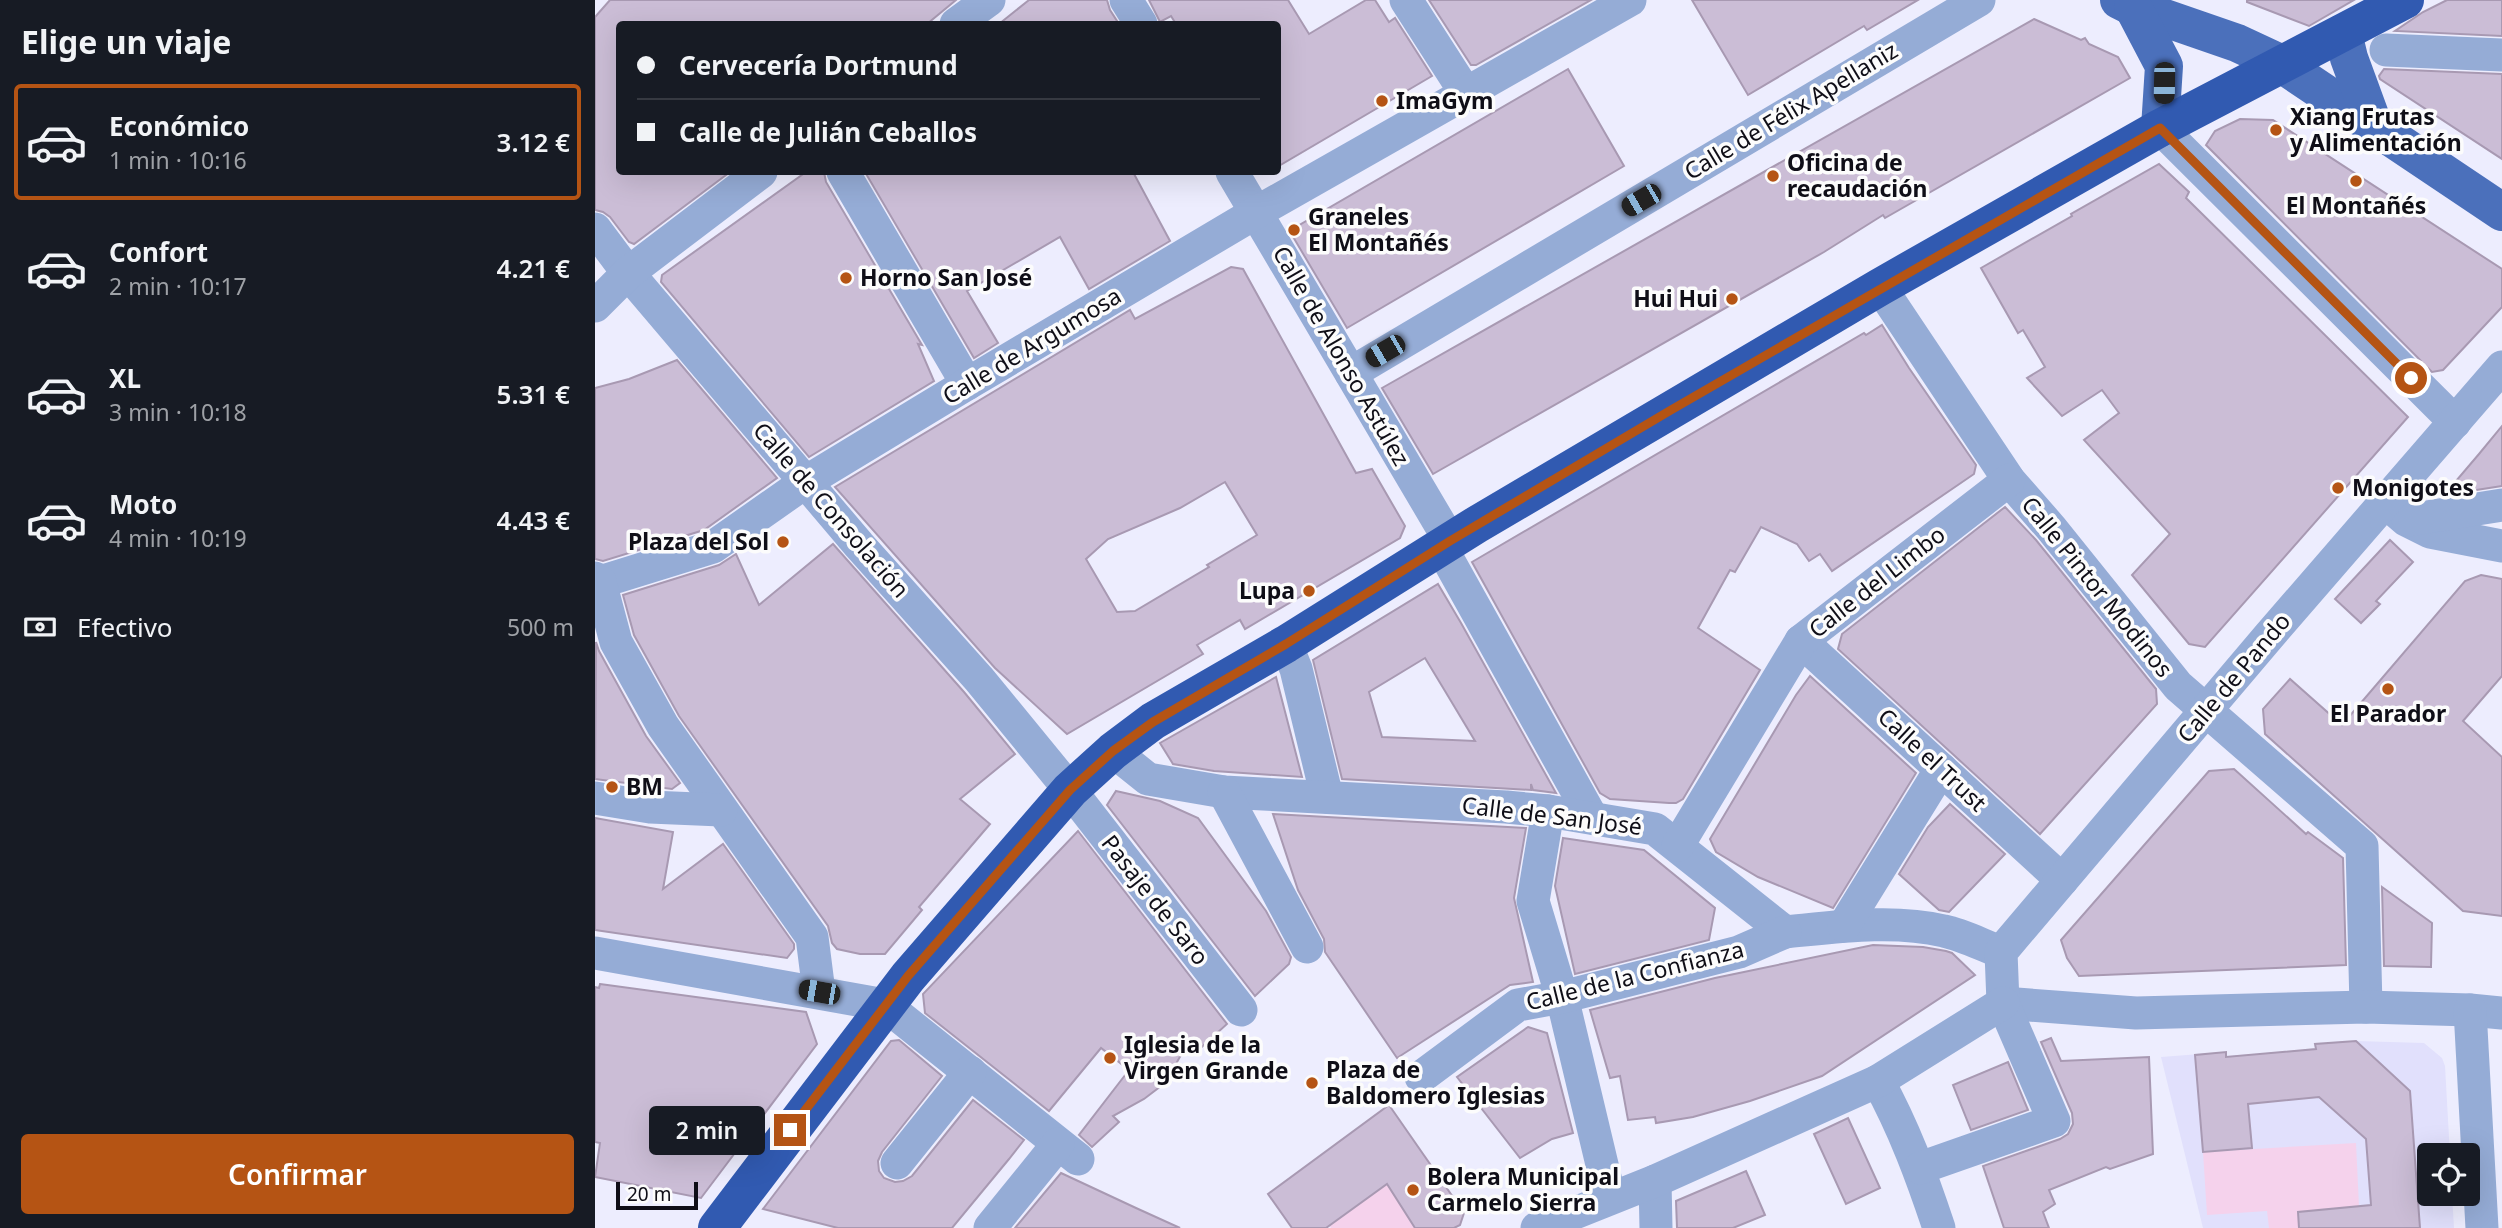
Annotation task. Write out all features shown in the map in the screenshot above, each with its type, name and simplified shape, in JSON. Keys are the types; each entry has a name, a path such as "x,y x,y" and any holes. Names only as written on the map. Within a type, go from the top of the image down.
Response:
{"highway":[{"path":"716,1228 885,1005 1070,790 1113,751 1153,722 1286,644 1445,544 1880,287 2160,128 2405,0"}],"main road":[{"path":"2126,4 2237,43 2280,63 2502,212"},
{"path":"2126,4 2164,66 2160,128"},
{"path":"2343,33 2349,58 2375,129"}],"street":[{"path":"960,21 989,0"},
{"path":"1126,0 1139,21"},
{"path":"1406,0 1467,95"},
{"name":"Calle de Argumosa","path":"807,481 1257,212 1630,0"},
{"name":"Calle de Félix Apellaniz","path":"1351,373 1979,0"},
{"path":"2386,50 2502,55"},
{"path":"2160,128 2455,422"},
{"path":"595,306 628,273 757,175"},
{"path":"845,175 967,384"},
{"name":"Calle de Alonso Astúlez","path":"1234,175 1351,373 1592,818"},
{"name":"Calle de Consolación","path":"595,229 628,273 859,545 979,679 1070,790"},
{"name":"Calle Pintor Modinos","path":"1880,287 2009,480 2178,686 2362,846 2366,1007"},
{"name":"Calle de Pando","path":"2001,952 2206,711 2396,511 2455,422 2502,367"},
{"name":"Calle del Limbo","path":"1678,845 1801,641 2009,480"},
{"path":"807,481 713,547 598,580 616,642 663,726 812,937 819,992"},
{"path":"2396,511 2502,505"},
{"path":"2396,511 2430,532 2502,546"},
{"name":"Calle el Trust","path":"1801,641 2062,880"},
{"path":"1286,644 1296,669 1327,796"},
{"path":"1113,751 1148,779 1224,792 1307,947"},
{"path":"1844,926 1941,769"},
{"name":"Pasaje de Saro","path":"1070,790 1241,1010"},
{"name":"Calle de San José","path":"1224,792 1548,811 1655,829 1785,932"},
{"path":"595,797 650,807 721,810"},
{"path":"1548,811 1533,901 1562,997 1610,1198"},
{"path":"1785,932 1844,926 1925,928 1946,931 2001,952 2003,1003 2055,1121 1920,1168"},
{"name":"Calle de la Confianza","path":"1421,1077 1518,1005 1562,997 1739,952 1785,932"},
{"path":"595,953 885,1005 1068,1151 990,1228"},
{"path":"1540,1228 1655,1181 1878,1081 2003,1003 2136,1013 2366,1007 2486,1012 2482,1228"},
{"path":"897,1163 970,1072"},
{"path":"1878,1081 1899,1118 1920,1168 1939,1228"},
{"path":"1655,1181 1656,1228"}],"shaded area":[{"path":"2356,1041 2424,1043 2442,1058 2445,1066 2449,1143 2417,1143 2417,1206 2453,1206 2454,1228 2203,1228 2161,1057 2226,1052 2227,1056 2315,1049 2315,1044"},
{"path":"2356,1143 2359,1206 2330,1228 2269,1228 2267,1211 2207,1215 2203,1152"},
{"name":"Bolera Municipal Carmelo Sierra","path":"1425,1155 1464,1213 1460,1225 1454,1228 1331,1228 1329,1225"}],"building":[{"path":"610,0 956,0 931,21 616,21 616,175 726,175 634,244 629,242 610,217 595,210 595,17"},
{"path":"1029,0 1107,0 1117,21 1003,21"},
{"path":"1149,0 1288,0 1309,34 1366,0 1375,0 1389,22 1395,18 1432,76 1281,165 1281,21 1174,21 1171,16 1160,21"},
{"path":"1429,0 1591,0 1476,65 1471,65"},
{"path":"1692,0 1918,0 1867,30 1864,26 1748,95"},
{"path":"2247,0 2354,0 2309,26"},
{"path":"2447,0 2502,0 2502,36 2395,31"},
{"path":"2034,19 2081,40 2085,38 2089,44 2118,57 2130,78 1885,218 1883,215 1824,252 1433,474 1382,388"},
{"path":"1568,69 1624,166 1347,328 1292,235 1296,227"},
{"path":"2384,69 2502,74 2502,159 2380,79"},
{"path":"2240,119 2273,120 2502,269 2502,307 2443,370 2432,372 2206,145 2215,131"},
{"path":"2159,164 2189,192 2186,198 2408,417 2205,647 2189,644 2132,575 2170,534 2084,440 2119,413 2102,390 2062,416 2027,378 2045,367 2023,330 2018,333 1981,268"},
{"path":"802,175 825,175 826,182 922,345 918,344 934,381 809,457 661,282 662,275"},
{"path":"867,175 1135,175 1170,241 1089,289 1060,237 967,291 998,343 974,358"},
{"path":"1231,267 1243,269 1356,473 1372,469 1405,526 1400,538 1245,629 1240,620 1197,645 1203,654 1067,734 995,668 835,487 1130,310 1135,319","holes":["1225,482 1257,535 1135,611 1117,612 1086,559 1108,539 1180,508"]},
{"path":"1882,325 1976,465 1974,474 1832,571 1820,554 1809,561 1797,544 1761,527 1735,572 1730,570 1698,628 1760,670 1683,799 1669,803 1610,799 1600,793 1472,562"},
{"path":"677,360 777,478 704,530 603,561 595,559 595,388 629,379"},
{"path":"2502,426 2502,486 2444,495 2479,454"},
{"path":"2005,507 2036,540 2156,689 2157,704 2040,834 1838,649 1842,634"},
{"path":"2390,540 2413,562 2376,601 2380,604 2361,623 2335,599"},
{"path":"833,544 1015,754 960,799 990,824 919,907 922,910 885,954 860,954 837,949 832,943 828,926 679,716 634,635 623,595 719,565 736,554 759,605"},
{"path":"2481,575 2502,579 2502,676 2463,721 2502,757 2502,916 2463,911 2265,734 2263,709 2290,679 2342,725 2465,581"},
{"path":"1438,584 1556,793 1533,790 1531,784 1531,790 1342,779 1313,660","holes":["1425,658 1475,741 1382,737 1369,692"]},
{"path":"596,642 646,736 680,783 672,789 595,779"},
{"path":"1810,676 1916,773 1833,908 1758,877 1716,852 1710,839"},
{"path":"1276,677 1302,777 1214,771 1173,764 1160,743"},
{"path":"2234,769 2306,834 2308,832 2343,858 2346,965 2079,976 2067,958 2061,940 2209,771"},
{"path":"1116,791 1160,801 1198,818 1266,911 1291,957 1289,964 1255,996 1107,805"},
{"path":"1950,804 2005,854 1949,912 1939,910 1899,874 1928,827"},
{"path":"1273,814 1526,828 1514,898 1533,982 1510,985 1397,1058 1325,952 1324,939 1298,890"},
{"path":"595,818 673,832 663,889 723,844 794,944 794,949 787,958 595,930"},
{"path":"1078,831 1227,1024 1194,1054 1186,1046 1161,1086 1113,1116 1119,1122 1092,1147 1079,1135 1129,1070 1101,1048 1049,1111 925,1013 923,994"},
{"path":"1563,838 1644,850 1715,908 1709,940 1575,974 1555,886"},
{"path":"2382,887 2432,923 2431,967 2384,966"},
{"path":"1873,945 1923,947 1946,951 1952,953 1975,975 1822,1076 1693,1117 1656,1123 1655,1117 1628,1120 1620,1076 1610,1078 1590,1010 1715,978"},
{"path":"600,984 806,1012 817,1044 701,1198 595,1177 600,1143 595,1142 595,987 599,988"},
{"path":"1528,1027 1547,1033 1573,1133 1552,1139 1520,1158 1457,1077"},
{"path":"2051,1038 2061,1061 2149,1057 2153,1154 2110,1169 2106,1167 2049,1190 2055,1204 2043,1212 2049,1228 2004,1228 1983,1166 2060,1139 2068,1134 2073,1124 2072,1113 2041,1042"},
{"path":"899,1040 942,1076 882,1152 878,1161 879,1171 884,1178 895,1182 912,1176 973,1100 1024,1140 1009,1159 952,1228 838,1228 763,1209 891,1041"},
{"path":"2356,1041 2410,1091 2420,1228 2299,1228 2298,1212 2371,1205 2366,1139 2319,1097 2248,1104 2252,1148 2203,1152 2195,1055 2226,1052 2226,1057 2316,1049 2315,1044"},
{"path":"2008,1062 2028,1110 1971,1130 1953,1085"},
{"path":"1389,1105 1464,1213 1460,1225 1454,1228 1415,1228 1387,1184 1326,1228 1292,1228 1268,1194"},
{"path":"1848,1118 1880,1188 1846,1204 1814,1134"},
{"path":"1746,1171 1765,1215 1733,1228 1677,1228 1676,1201"},
{"path":"1061,1173 1136,1208 1180,1228 1015,1228"}],"place":[{"name":"ImaGym","path":"1382,101"},
{"name":"Xiang Frutas y Alimentación","path":"2276,130"},
{"name":"Oficina de recaudación","path":"1773,176"},
{"name":"El Montañés","path":"2356,181"},
{"name":"Graneles El Montañés","path":"1294,230"},
{"name":"Horno San José","path":"846,278"},
{"name":"Hui Hui","path":"1732,299"},
{"name":"Monigotes","path":"2338,488"},
{"name":"Plaza del Sol","path":"783,542"},
{"name":"Lupa","path":"1309,591"},
{"name":"El Parador","path":"2388,689"},
{"name":"BM","path":"612,787"},
{"name":"Iglesia de la Virgen Grande","path":"1110,1058"},
{"name":"Plaza de Baldomero Iglesias","path":"1312,1083"},
{"name":"Bolera Municipal Carmelo Sierra","path":"1413,1190"}],"route":[{"path":"790,1130 908,976 1070,790 1113,751 1153,722 1286,644 1450,541 1880,287 2160,128 2411,378"}]}
